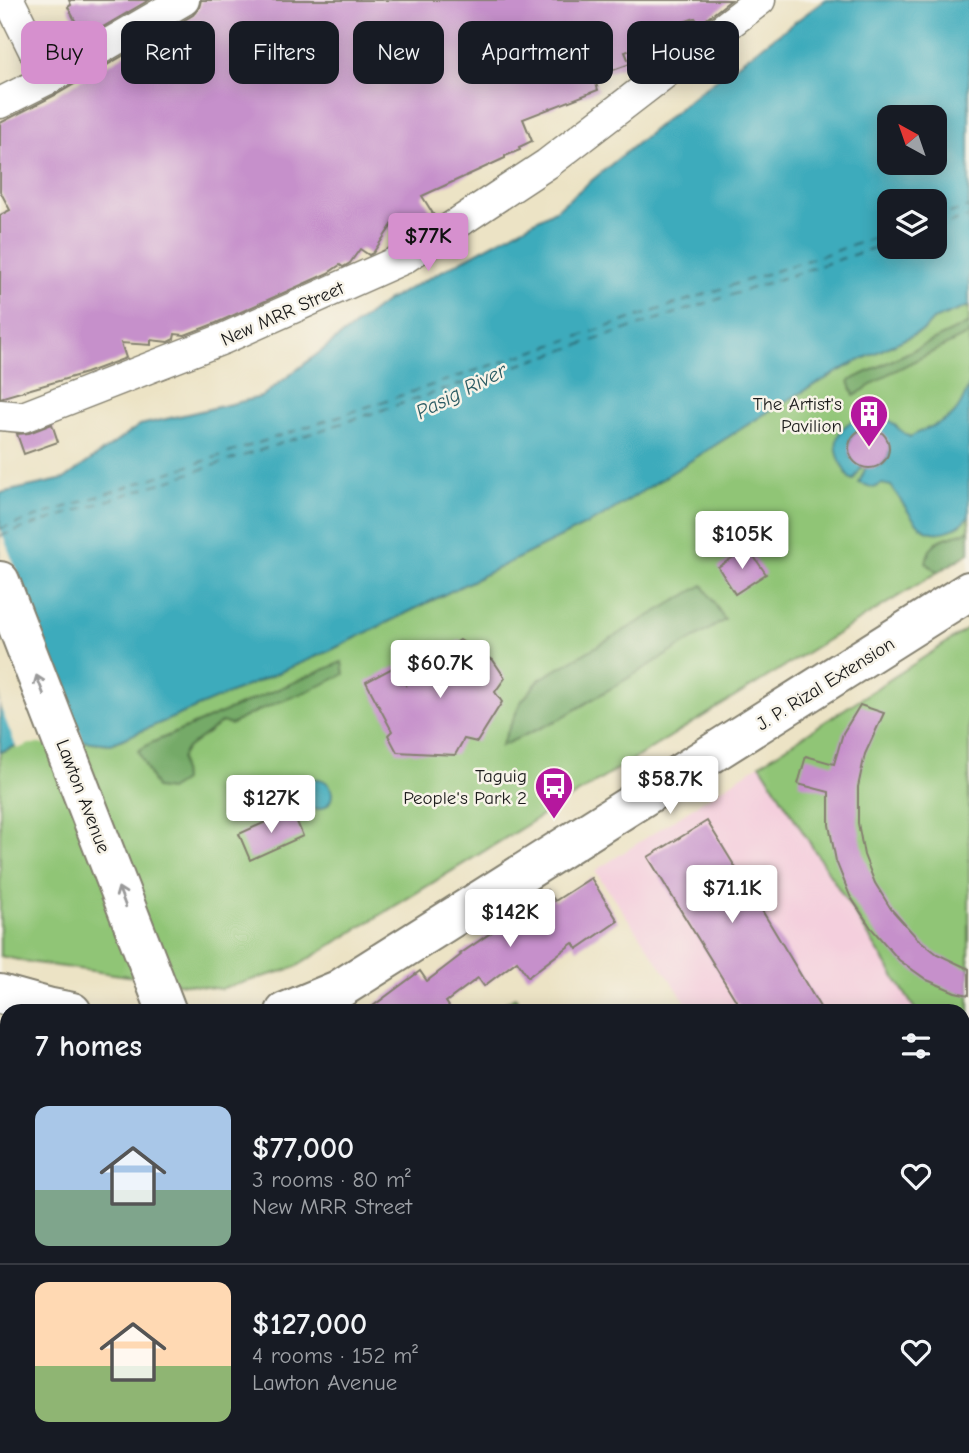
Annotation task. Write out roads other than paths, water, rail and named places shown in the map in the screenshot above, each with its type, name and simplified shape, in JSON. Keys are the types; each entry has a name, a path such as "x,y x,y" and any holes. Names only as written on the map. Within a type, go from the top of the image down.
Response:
{"main road":[{"name":"Lawton Avenue","path":"0,581 136,965 145,1004"},
{"name":"J. P. Rizal Extension","path":"304,1004 338,990 969,591"},
{"name":"Lawton Avenue","path":"0,651 136,965 162,1004"},
{"path":"136,965 138,1004"},
{"path":"136,965 178,1004"},
{"path":"0,994 35,1004"}],"street":[{"path":"9,0 21,24"},
{"path":"107,45 184,0"},
{"name":"New MRR Street","path":"12,416 223,339 403,259 548,164 760,0"},
{"path":"0,103 38,84"}],"water":[{"name":"Pasig River","path":"825,0 969,0 969,306 933,320 924,330 852,364 774,408 600,518 329,651 111,744 72,740 29,741 0,752 0,493 64,479 140,425 261,397 388,300 557,209 710,84 739,84 739,63"},
{"path":"969,385 969,516 965,521 946,531 926,530 912,517 891,486 882,484 874,488 859,483 866,467 880,466 887,459 885,439 879,431 870,427 860,429 850,440 850,456 862,467 853,480 849,478 837,447 837,440 844,427 859,417 880,416 910,437 952,416"},
{"path":"317,779 323,780 331,788 331,800 323,808 317,809 311,808 303,800 302,794 303,788 311,780"}],"place":[{"name":"The Artist's Pavilion","path":"869,448"},
{"name":"Taguig People's Park 2","path":"554,820"}]}
